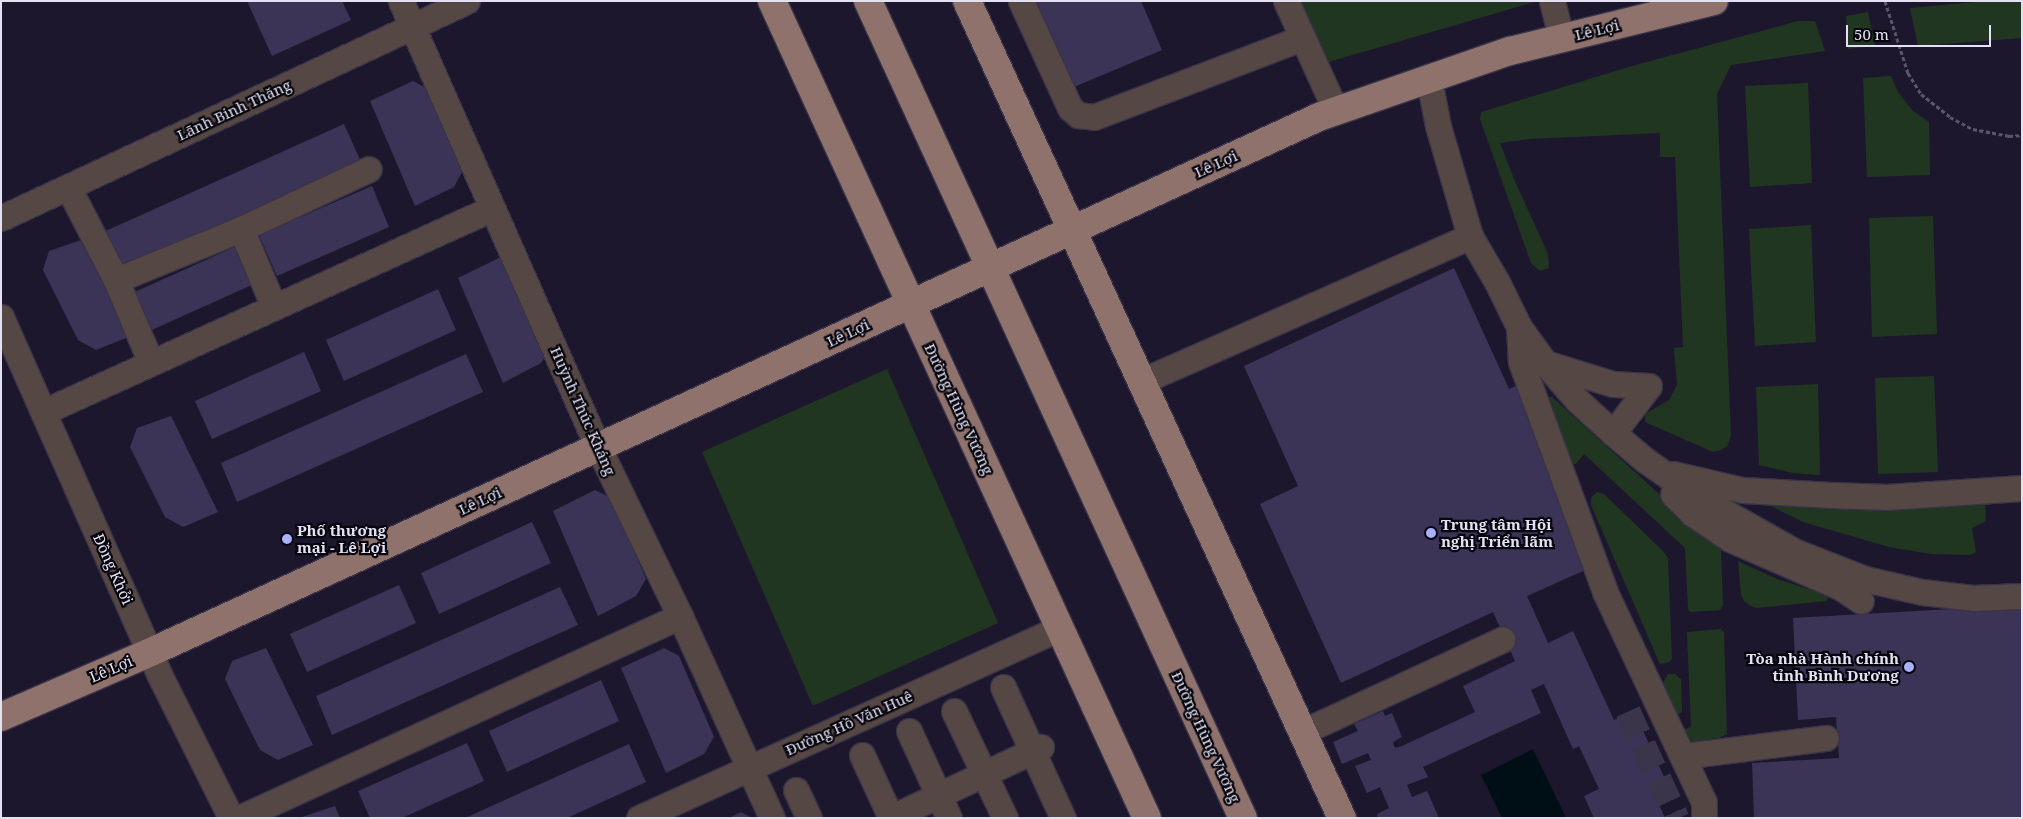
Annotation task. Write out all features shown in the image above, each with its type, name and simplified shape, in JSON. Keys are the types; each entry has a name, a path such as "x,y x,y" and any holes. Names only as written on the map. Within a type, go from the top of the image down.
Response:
{"main road":[{"name":"Đường Hùng Vương","path":"772,1 1147,818"},
{"name":"Đường Hùng Vương","path":"868,1 1243,818"},
{"path":"968,1 1342,818"},
{"name":"Lê Lợi","path":"1,717 151,652 1072,229 1336,111 1510,51 1714,1"}],"street":[{"name":"Huỳnh Thúc Kháng","path":"401,1 598,447 680,616 772,818"},
{"name":"Lãnh Binh Thăng","path":"1,218 467,1"},
{"path":"1021,1 1070,108 1078,115 1094,117 1302,38"},
{"path":"1286,1 1336,111"},
{"path":"1552,1 1561,38"},
{"path":"1428,80 1438,126 1470,236 1497,282 1519,327 1545,363 1577,400 1613,433 1655,467 1698,496 1863,590 1922,592 1974,598 2022,596"},
{"path":"116,280 241,229 369,169"},
{"path":"68,187 116,280 151,363"},
{"path":"43,412 492,208"},
{"path":"241,229 274,307"},
{"path":"1142,381 1470,236"},
{"name":"Đồng Khởi","path":"1,318 151,652 159,674 231,818"},
{"path":"1519,327 1521,362 1605,592 1704,802 1704,818"},
{"path":"1545,363 1613,384 1649,386 1613,433"},
{"path":"1655,467 1744,490 1832,496 1887,497 2022,488"},
{"path":"239,818 680,616"},
{"name":"Đường Hồ Văn Huê","path":"639,818 1060,628"},
{"path":"1302,732 1503,639"},
{"path":"1003,688 1036,749 1063,818"},
{"path":"954,711 1005,818"},
{"path":"909,731 949,818"},
{"path":"1683,756 1826,738"},
{"path":"862,755 891,818 1036,749"},
{"path":"796,790 809,818"}],"path":[{"path":"1884,1 1908,73 1920,94 1950,117 1973,129 2009,136 2022,136"}],"green space":[{"path":"1277,1 1538,1 1308,68"},
{"path":"1987,1 2022,1 2022,38 1918,46 1910,8"},
{"path":"1868,12 1875,46 1848,49 1846,16"},
{"path":"1798,21 1815,21 1825,51 1731,65 1717,94 1731,435 1728,445 1721,450 1713,452 1645,422 1645,414 1669,400 1677,385 1674,348 1683,347 1675,157 1660,157 1660,133 1530,139 1500,143 1548,254 1549,268 1540,271 1531,263 1480,119 1481,112 1632,66"},
{"path":"1891,76 1898,92 1912,110 1929,122 1930,175 1867,177 1863,78"},
{"path":"1808,83 1812,183 1750,187 1745,86"},
{"path":"1933,216 1937,334 1872,337 1869,218"},
{"path":"1811,225 1816,342 1755,346 1749,229"},
{"path":"887,369 998,623 813,706 702,452"},
{"path":"1934,376 1938,472 1878,474 1875,378"},
{"path":"1818,384 1820,475 1792,473 1759,465 1756,387"},
{"path":"1552,397 1721,550 1723,606 1720,610 1690,612 1688,609 1685,548 1584,454 1576,464 1571,464 1544,398"},
{"path":"1597,492 1604,494 1668,558 1672,659 1669,662 1660,664 1591,505 1591,498"},
{"path":"1985,500 1986,521 1972,528 1976,552 1970,555 1931,554 1889,547 1803,522 1765,503"},
{"path":"1738,561 1777,579 1824,594 1828,596 1827,601 1756,608 1751,606 1744,601 1741,595"},
{"path":"1721,629 1724,632 1727,734 1719,738 1691,742 1683,735 1685,729 1691,727 1687,632"},
{"path":"1668,674 1675,674 1681,679 1682,712 1679,714 1673,713 1662,685"}],"shaded area":[{"path":"1533,749 1566,818 1502,818 1481,775"}],"building":[{"path":"247,1 342,1 351,20 272,56"},
{"path":"1024,1 1141,1 1162,50 1062,92"},
{"path":"413,81 428,89 463,170 454,187 415,206 370,101"},
{"path":"344,124 361,162 116,272 99,234"},
{"path":"372,186 389,227 277,276 259,235"},
{"path":"84,239 131,336 96,350 78,340 43,270 49,251"},
{"path":"237,246 254,284 145,333 128,295"},
{"path":"501,257 516,266 551,347 541,363 503,383 458,278"},
{"path":"1454,268 1509,389 1520,384 1601,563 1527,596 1548,643 1573,631 1614,720 1634,711 1671,792 1656,798 1665,818 1594,818 1584,796 1599,789 1579,746 1573,749 1544,684 1531,690 1541,713 1423,767 1428,777 1407,785 1412,797 1427,791 1439,818 1378,818 1377,814 1389,808 1380,787 1367,793 1355,766 1371,760 1368,753 1342,764 1333,742 1358,731 1354,724 1383,711 1385,716 1392,713 1402,737 1393,742 1395,748 1402,746 1475,712 1463,686 1515,661 1493,612 1341,683 1260,504 1298,486 1244,366"},
{"path":"438,289 456,330 344,381 326,340"},
{"path":"304,352 321,391 212,439 195,401"},
{"path":"466,354 483,392 237,502 221,463"},
{"path":"171,416 218,512 183,527 165,517 130,447 137,428"},
{"path":"595,490 611,498 646,579 636,596 598,616 553,511"},
{"path":"532,522 551,563 439,614 421,573"},
{"path":"399,585 416,623 307,672 290,634"},
{"path":"560,587 578,625 332,735 316,696"},
{"name":"Tòa nhà Hành chính tỉnh Bình Dương","path":"2022,605 2022,818 1754,818 1752,763 1839,758 1836,717 1798,720 1793,618"},
{"path":"266,648 313,745 278,760 260,750 225,679 232,661"},
{"path":"664,648 679,656 714,737 704,754 666,773 621,668"},
{"path":"601,680 619,721 507,772 489,731"},
{"path":"467,743 484,781 402,818 370,818 358,791"},
{"path":"629,744 646,782 567,818 465,818"},
{"path":"335,806 340,818 302,818 302,817"},
{"path":"741,812 752,818 729,818"}],"tunnel":[{"path":"1628,711 1677,818"}],"place":[{"name":"Trung tâm Hội nghị Triển lãm","path":"1431,533"},
{"name":"Phố thương mại - Lê Lợi","path":"287,539"},
{"name":"Tòa nhà Hành chính tỉnh Bình Dương","path":"1909,667"}]}
